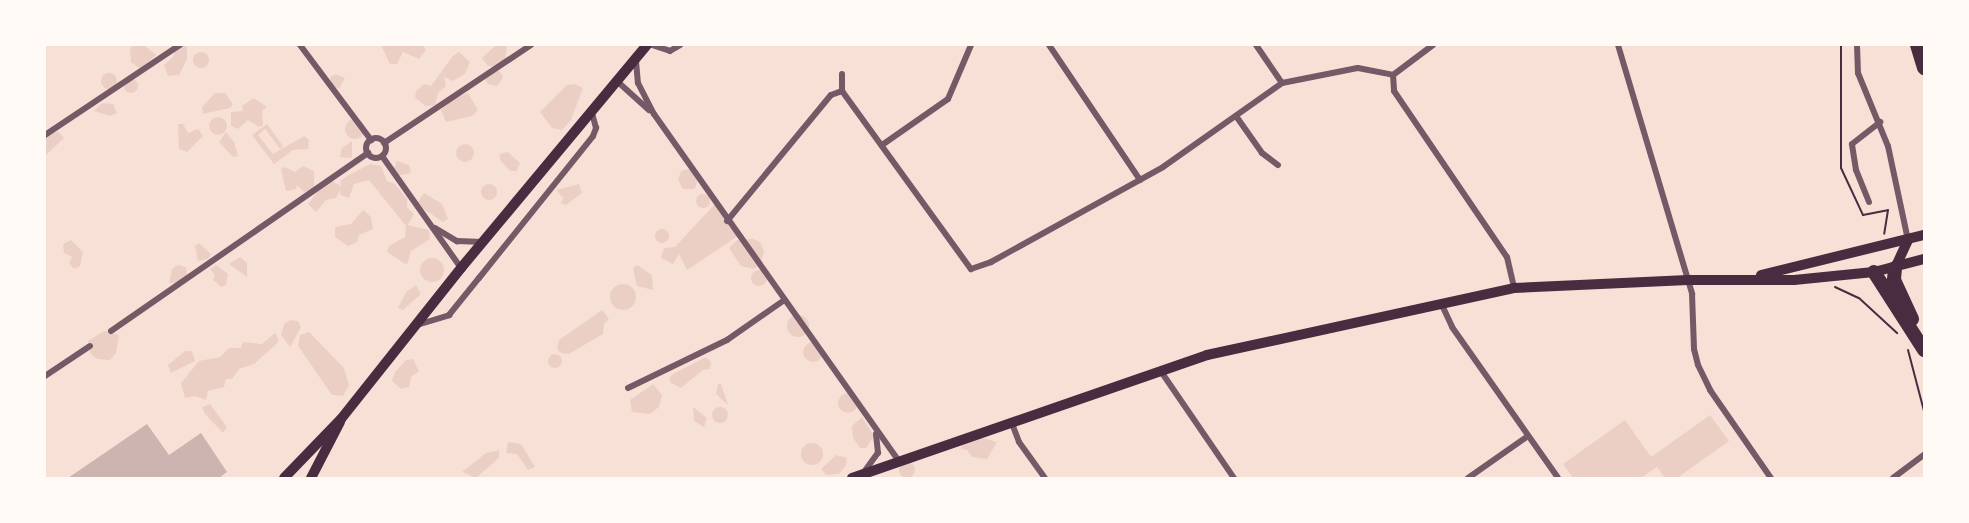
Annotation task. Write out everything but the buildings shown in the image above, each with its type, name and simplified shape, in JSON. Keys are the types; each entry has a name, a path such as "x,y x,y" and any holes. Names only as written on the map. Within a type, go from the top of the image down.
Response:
{"highway":[{"path":"1917,45 1924,68"},
{"path":"1895,268 1897,288 1924,342"},
{"path":"1874,272 1924,350"}],"main road":[{"path":"284,478 342,419 461,268 649,45"},
{"path":"1740,279 1924,235"},
{"path":"1895,268 1908,240"},
{"path":"857,476 1160,370 1240,347 1514,288 1688,280 1794,280 1874,272 1924,259"},
{"path":"311,478 342,419"}],"street":[{"path":"45,135 180,45"},
{"path":"300,45 371,140 384,143 531,45"},
{"path":"649,45 670,51 680,45"},
{"path":"882,145 948,99 970,45"},
{"path":"1048,45 1140,180"},
{"path":"1256,45 1282,83"},
{"path":"842,74 842,91 971,269 991,262 1140,180 1282,83 1358,68 1393,75 1433,45"},
{"path":"1618,45 1688,280 1698,365 1710,390 1771,478"},
{"path":"1857,45 1858,73 1880,122 1898,179 1908,240"},
{"path":"636,59 638,83 654,114 874,430 899,461"},
{"path":"1393,75 1394,91 1507,257 1514,288"},
{"path":"618,82 654,114"},
{"path":"727,221 831,95 842,91"},
{"path":"414,326 448,315 593,136 596,128 592,113"},
{"path":"1236,116 1262,153 1278,165"},
{"path":"1869,202 1851,156 1852,144 1880,122"},
{"path":"371,140 366,144 368,153 372,157 382,156"},
{"path":"384,143 382,156 461,268"},
{"path":"111,331 368,153"},
{"path":"431,226 457,241 483,242"},
{"path":"628,388 727,340 783,301"},
{"path":"1441,303 1452,327 1558,478"},
{"path":"45,376 90,346"},
{"path":"1160,370 1234,478"},
{"path":"1011,421 1019,442 1045,478"},
{"path":"857,476 878,453 874,430"},
{"path":"1468,478 1528,436"},
{"path":"1893,478 1924,455"}],"path":[{"path":"1839,283 1828,284 1859,298 1885,318 1904,342 1914,362 1924,411"}],"shaded area":[{"path":"134,45 144,45 156,55 140,69 131,62 130,48"},
{"path":"381,45 423,45 426,50 419,59 403,52 397,64 390,64"},
{"path":"496,45 507,45 505,60 499,67 488,66 482,58"},
{"path":"175,46 187,46 187,59 179,75 168,76 164,65 174,56"},
{"path":"201,52 209,60 201,68 193,60"},
{"path":"459,52 470,62 465,74 453,81 444,77 446,86 438,93 435,105 425,106 415,97 416,91 424,84 431,86 452,57"},
{"path":"498,70 503,76 501,81 496,86 488,84 484,77"},
{"path":"109,73 117,81 109,89 101,81"},
{"path":"336,74 345,78 339,89 331,85 330,77"},
{"path":"128,79 134,79 138,86 134,93 128,93 124,89 124,83"},
{"path":"575,84 583,88 571,120 562,130 552,128 540,112 567,85"},
{"path":"215,93 225,93 233,104 230,108 203,114 202,107"},
{"path":"468,93 478,110 472,116 446,122 441,110 451,100"},
{"path":"254,98 267,107 262,111 263,125 259,127 248,120 238,129 231,126 231,112 243,111 242,106"},
{"path":"102,103 113,104 117,113 110,116 94,111"},
{"path":"218,117 224,120 227,126 224,132 218,135 212,132 209,126 212,120"},
{"path":"355,119 362,122 365,129 362,136 355,139 348,136 345,129 348,122"},
{"path":"178,124 183,124 188,133 198,129 203,136 187,152 179,149"},
{"path":"267,124 283,146 280,149 265,129 258,135 273,154 304,136 309,140 308,149 293,150 274,164 252,135"},
{"path":"58,132 64,138 45,156 45,134"},
{"path":"226,132 234,142 238,156 233,157 219,142"},
{"path":"352,141 352,158 340,157 342,148"},
{"path":"461,144 469,144 474,149 472,160 461,162 456,157 456,149"},
{"path":"508,152 520,163 517,171 510,171 500,160 500,154"},
{"path":"397,161 409,165 411,173 397,176 394,168"},
{"path":"370,164 381,166 387,181 395,184 407,199 407,207 414,214 408,225 429,230 430,239 411,251 407,265 387,252 389,246 405,237 406,226 369,180 354,184 349,198 340,195 341,189 336,198 326,200 316,212 308,204 328,179 341,186 340,181"},
{"path":"303,166 314,171 314,189 304,192 297,185 296,189 286,191 281,169 285,167 295,172"},
{"path":"694,168 698,178 695,189 683,189 678,179 681,171"},
{"path":"486,184 492,184 497,192 495,198 486,200 481,195 481,189"},
{"path":"579,184 582,193 566,205 561,203 563,198 556,190"},
{"path":"424,193 442,204 448,219 443,222 422,208 418,202"},
{"path":"703,194 708,196 710,201 708,206 703,208 698,206 696,201 698,196"},
{"path":"715,204 738,236 687,270 679,254 673,264 661,258 664,248 675,247"},
{"path":"363,210 371,217 373,229 359,235 357,242 348,246 335,237 335,227 351,224"},
{"path":"662,229 667,231 669,236 667,241 662,243 657,241 655,236 657,231"},
{"path":"753,239 760,242 764,251 761,264 754,269 741,266 729,248 737,240"},
{"path":"71,240 83,252 80,266 74,269 69,263 72,257 64,253 63,244"},
{"path":"199,243 211,254 208,259 198,261 195,246"},
{"path":"240,257 247,263 247,277 229,264"},
{"path":"432,258 441,261 444,270 441,279 432,282 423,279 420,270 423,261"},
{"path":"178,265 186,267 187,275 176,283 169,283 172,269"},
{"path":"216,265 228,274 226,285 221,287 213,280 215,275 210,269"},
{"path":"637,265 652,275 653,290 637,286 633,268"},
{"path":"756,270 762,270 767,278 765,284 756,286 751,281 751,275"},
{"path":"623,284 632,288 636,297 632,306 623,310 614,306 610,297 614,288"},
{"path":"416,285 421,294 403,310 398,308 406,292"},
{"path":"602,310 609,319 604,324 603,334 569,354 561,353 557,349 559,340"},
{"path":"798,315 806,318 809,326 806,334 798,337 790,334 787,326 790,318"},
{"path":"290,320 298,321 301,327 290,347 281,335 284,324"},
{"path":"104,331 119,335 116,353 110,360 97,359 90,353 88,341"},
{"path":"309,332 344,368 349,385 343,396 332,395 298,346 300,335"},
{"path":"275,333 279,341 272,348 254,364 239,369 232,379 226,379 224,387 208,391 206,400 195,396 185,398 181,383 199,361 220,357 229,348 241,348 243,342 262,344"},
{"path":"813,342 820,345 823,352 820,359 813,362 806,359 803,352 806,345"},
{"path":"185,351 192,351 195,361 171,373 168,365"},
{"path":"552,354 558,354 562,361 558,368 552,368 548,364 548,358"},
{"path":"706,357 711,362 710,369 703,370 681,388 671,383 669,378 673,374"},
{"path":"413,359 419,371 411,377 409,387 401,389 392,381 395,372 406,360"},
{"path":"653,384 662,395 659,407 650,414 632,412 630,400"},
{"path":"718,384 721,384 728,405 716,394"},
{"path":"848,393 855,396 858,403 855,410 848,413 841,410 838,403 841,396"},
{"path":"210,404 227,427 223,433 205,414 202,407"},
{"path":"693,407 707,418 704,427 694,421"},
{"path":"720,407 728,415 720,423 712,415"},
{"path":"1710,415 1729,441 1677,478 1665,478 1657,467 1641,478 1573,478 1563,464 1625,420 1651,457"},
{"path":"862,417 874,436 866,448 860,448 853,438 852,426"},
{"path":"975,436 997,442 987,459 972,457 967,450 961,449 962,444"},
{"path":"508,442 521,444 535,467 528,470 517,454 506,453"},
{"path":"812,443 820,446 823,454 820,462 812,465 804,462 801,454 804,446"},
{"path":"499,450 499,458 476,478 462,472 486,453"},
{"path":"836,455 847,458 846,465 839,474 826,475 821,469"},
{"path":"904,462 910,462 915,470 913,476 904,478 899,473 899,467"}]}
